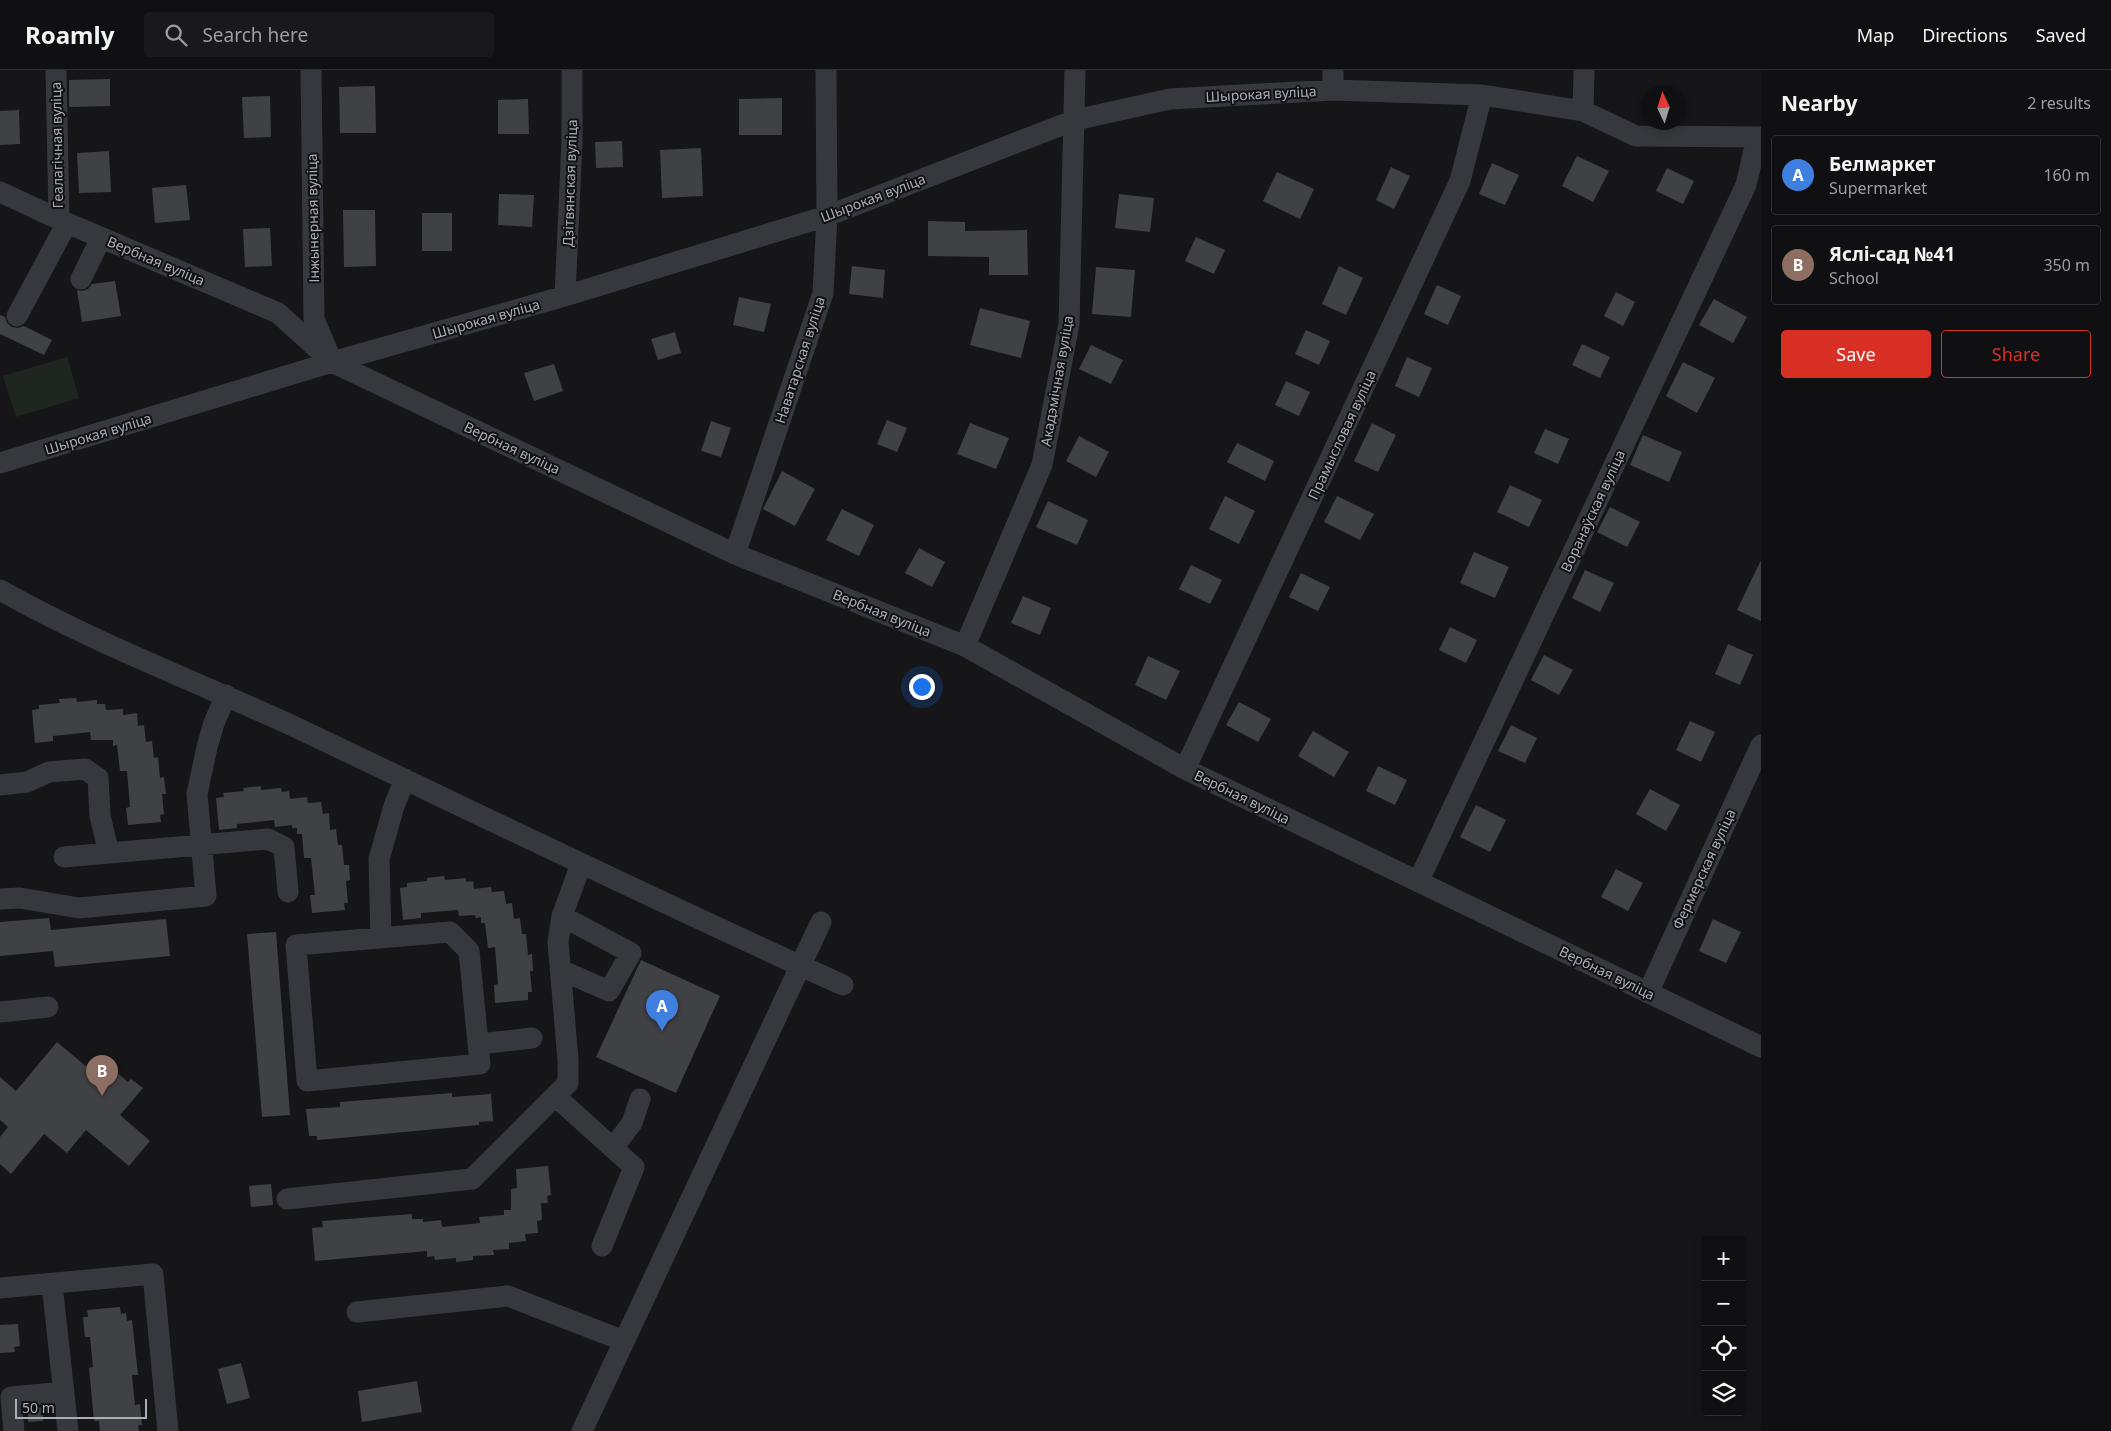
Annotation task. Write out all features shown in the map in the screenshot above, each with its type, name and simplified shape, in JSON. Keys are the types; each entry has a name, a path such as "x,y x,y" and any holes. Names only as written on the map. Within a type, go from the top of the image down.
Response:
{"street":[{"name":"Геалагічная вуліца","path":"56,70 63,221"},
{"name":"Інжынерная вуліца","path":"312,70 314,319 332,362"},
{"name":"Дзітвянская вуліца","path":"565,296 572,141 572,70"},
{"name":"Наватарская вуліца","path":"735,554 823,293 827,216 826,70"},
{"name":"Акадэмічная вуліца","path":"965,646 1042,466 1069,324 1075,70"},
{"path":"1583,111 1584,70"},
{"name":"Шырокая вуліца","path":"0,463 332,362 565,296 827,216 1075,120 1170,99 1333,80 1482,95 1583,111 1636,136 1759,137"},
{"name":"Прамысловая вуліца","path":"1185,769 1460,181 1482,95"},
{"name":"Воранаўская вуліца","path":"1418,882 1746,185 1759,137"},
{"name":"Вербная вуліца","path":"0,192 101,238 278,313 332,362 735,554 965,646 1185,769 1761,1047"},
{"path":"17,316 63,221"},
{"path":"81,279 101,238"},
{"path":"0,590 51,619 226,695 843,986"},
{"path":"0,899 20,898 79,908 206,896 197,794 206,747 226,695"},
{"name":"Фермерская вуліца","path":"1648,993 1761,745"},
{"path":"0,785 27,782 49,772 85,769 98,778 100,816 109,853"},
{"path":"381,938 379,860 394,806 404,779"},
{"path":"64,857 268,840 284,847 288,892"},
{"path":"287,1199 472,1179 568,1083 568,1060 558,942 562,916 581,864"},
{"path":"561,970 608,991 630,952 562,916"},
{"path":"582,1431 821,922"},
{"path":"450,932 469,951 479,1044 480,1064 306,1081 296,945 450,932"},
{"path":"0,1012 48,1006"},
{"path":"479,1044 532,1038"},
{"path":"555,1096 634,1168 602,1246"},
{"path":"613,1148 632,1123 640,1099"},
{"path":"0,1288 153,1274 168,1431"},
{"path":"52,1284 68,1431"},
{"path":"357,1312 508,1296 624,1341"},
{"path":"14,1431 11,1397 64,1392"}],"shaded area":[{"path":"67,357 79,398 16,417 3,376"}],"building":[{"path":"110,79 110,106 69,107 69,80"},
{"path":"375,86 376,133 340,133 339,87"},
{"path":"270,96 271,137 244,138 242,97"},
{"path":"782,98 782,135 739,135 739,99"},
{"path":"528,99 529,134 498,134 498,100"},
{"path":"19,110 20,144 0,145 0,111"},
{"path":"622,141 623,167 596,168 595,142"},
{"path":"701,148 703,196 662,198 660,150"},
{"path":"109,151 111,192 79,193 77,153"},
{"path":"1577,156 1609,171 1593,202 1562,186"},
{"path":"1492,163 1519,175 1505,205 1479,194"},
{"path":"1391,167 1410,176 1394,209 1376,200"},
{"path":"1667,168 1694,181 1683,204 1656,191"},
{"path":"1277,172 1314,189 1300,219 1263,201"},
{"path":"186,185 190,220 155,223 152,188"},
{"path":"499,194 534,195 532,227 498,225"},
{"path":"1119,194 1154,198 1150,232 1115,228"},
{"path":"343,210 375,210 376,266 344,267"},
{"path":"422,213 452,213 452,251 422,251"},
{"path":"928,221 965,222 965,231 1027,230 1028,275 989,275 989,257 928,256"},
{"path":"270,228 272,266 245,267 243,229"},
{"path":"1196,237 1225,250 1214,274 1185,261"},
{"path":"852,266 885,270 883,298 849,294"},
{"path":"1339,266 1363,278 1346,315 1322,304"},
{"path":"1096,267 1135,270 1131,317 1092,314"},
{"path":"115,281 121,316 82,322 77,290 88,289 92,284"},
{"path":"1437,285 1461,296 1448,325 1424,314"},
{"path":"1616,292 1635,302 1623,326 1604,316"},
{"path":"739,297 771,304 764,332 733,325"},
{"path":"1714,299 1747,317 1733,343 1699,325"},
{"path":"980,308 1030,321 1021,358 970,345"},
{"path":"0,315 5,317 7,323 12,327 24,326 52,340 44,355 0,334"},
{"path":"1306,330 1330,341 1319,365 1295,354"},
{"path":"675,332 681,353 658,360 651,339"},
{"path":"1582,344 1610,357 1600,378 1572,365"},
{"path":"1091,345 1123,360 1111,384 1079,369"},
{"path":"1407,357 1432,368 1419,397 1395,386"},
{"path":"1683,362 1715,378 1697,413 1666,396"},
{"path":"554,364 563,391 534,401 524,373"},
{"path":"1286,381 1310,392 1299,416 1275,405"},
{"path":"887,420 907,428 897,452 877,444"},
{"path":"711,421 731,428 721,457 701,451"},
{"path":"970,423 1009,438 996,469 957,454"},
{"path":"1372,423 1396,435 1378,472 1354,461"},
{"path":"1545,429 1569,439 1558,464 1534,453"},
{"path":"1643,435 1682,452 1669,482 1630,465"},
{"path":"1079,436 1109,452 1096,477 1066,461"},
{"path":"1237,443 1274,461 1265,481 1227,462"},
{"path":"782,471 815,489 795,526 763,509"},
{"path":"1510,485 1542,500 1529,527 1497,512"},
{"path":"1225,496 1255,511 1239,544 1209,529"},
{"path":"1337,496 1374,514 1360,540 1324,522"},
{"path":"1048,501 1088,520 1077,545 1036,527"},
{"path":"1610,507 1640,522 1627,547 1597,532"},
{"path":"842,509 874,525 859,556 826,540"},
{"path":"919,548 945,562 932,587 905,573"},
{"path":"1474,552 1509,567 1495,598 1460,583"},
{"path":"1761,560 1761,621 1737,610"},
{"path":"1191,565 1222,580 1210,604 1179,589"},
{"path":"1585,570 1614,583 1600,612 1572,598"},
{"path":"1301,573 1330,587 1318,611 1289,597"},
{"path":"1023,596 1051,608 1040,635 1011,623"},
{"path":"1450,627 1477,640 1466,663 1439,650"},
{"path":"1728,644 1753,655 1740,685 1715,674"},
{"path":"1544,655 1573,670 1559,695 1531,680"},
{"path":"1148,656 1180,671 1166,700 1135,685"},
{"path":"76,698 77,702 97,700 97,704 105,704 106,710 123,709 123,715 137,713 138,726 144,725 146,742 152,741 154,758 158,757 160,778 164,777 166,794 162,794 164,814 160,815 161,822 128,825 126,808 130,807 127,771 120,771 117,745 113,746 113,740 91,740 90,732 53,736 53,741 35,743 32,710 39,709 39,705 60,703 59,699"},
{"path":"1239,702 1271,719 1258,742 1226,725"},
{"path":"1690,721 1715,732 1701,762 1676,750"},
{"path":"1511,725 1537,738 1525,763 1498,751"},
{"path":"1313,731 1349,752 1334,777 1298,756"},
{"path":"1378,766 1407,780 1395,805 1366,791"},
{"path":"261,786 261,790 281,788 282,792 289,791 290,799 307,797 308,803 321,802 323,814 329,813 330,830 336,829 338,845 342,845 344,865 349,865 350,880 346,881 348,903 344,903 345,910 312,913 310,895 315,895 311,858 304,858 302,834 297,834 297,828 292,828 292,825 275,827 274,820 237,824 237,828 219,830 216,798 224,797 223,793 244,791 243,788"},
{"path":"1650,789 1680,805 1666,831 1636,814"},
{"path":"1476,805 1506,820 1490,852 1460,837"},
{"path":"1616,869 1643,883 1628,911 1601,897"},
{"path":"444,876 445,880 466,878 466,882 473,881 474,889 491,887 492,892 504,891 506,904 512,903 514,919 520,918 522,934 526,934 528,955 532,954 533,971 530,971 532,992 528,992 528,1000 495,1003 494,985 498,984 495,947 488,948 485,923 481,923 481,917 476,918 475,915 459,916 458,910 421,913 421,918 403,920 400,888 407,887 407,883 427,881 427,878"},
{"path":"49,918 51,930 166,919 170,956 55,967 53,951 0,956 0,922"},
{"path":"1713,919 1741,932 1726,963 1699,951"},
{"path":"276,932 290,1115 262,1117 247,934"},
{"path":"641,960 720,996 676,1093 596,1057"},
{"path":"57,1042 106,1083 115,1071 128,1082 131,1079 143,1088 120,1115 150,1141 129,1166 86,1130 67,1153 44,1134 11,1174 0,1164 0,1137 8,1127 0,1120 0,1077 16,1091"},
{"path":"452,1093 452,1097 491,1094 493,1121 479,1122 479,1125 330,1139 317,1140 317,1136 309,1136 306,1109 340,1107 340,1102"},
{"path":"548,1166 551,1195 547,1196 548,1203 541,1203 542,1220 537,1221 538,1233 525,1234 526,1241 509,1243 509,1249 493,1250 494,1255 473,1256 473,1260 456,1262 456,1258 435,1260 434,1256 427,1257 427,1251 315,1261 312,1228 323,1227 322,1221 412,1214 412,1219 423,1219 423,1222 441,1220 442,1227 480,1223 479,1217 504,1215 504,1210 511,1210 511,1189 517,1188 516,1169"},
{"path":"271,1184 273,1205 251,1207 249,1186"},
{"path":"120,1307 121,1314 126,1313 127,1321 132,1320 138,1375 132,1375 135,1405 140,1404 142,1425 138,1425 139,1431 100,1431 99,1421 94,1421 89,1368 93,1367 90,1337 85,1337 83,1317 88,1317 87,1310"},
{"path":"18,1324 20,1346 14,1347 15,1352 0,1353 0,1325"},
{"path":"241,1363 250,1398 227,1404 218,1369"},
{"path":"417,1381 422,1412 362,1422 358,1391"},
{"path":"43,1407 43,1421 28,1422 28,1408"}],"place":[{"name":"Белмаркет","path":"662,1031"},
{"name":"Яслі-сад №41","path":"102,1096"}]}
